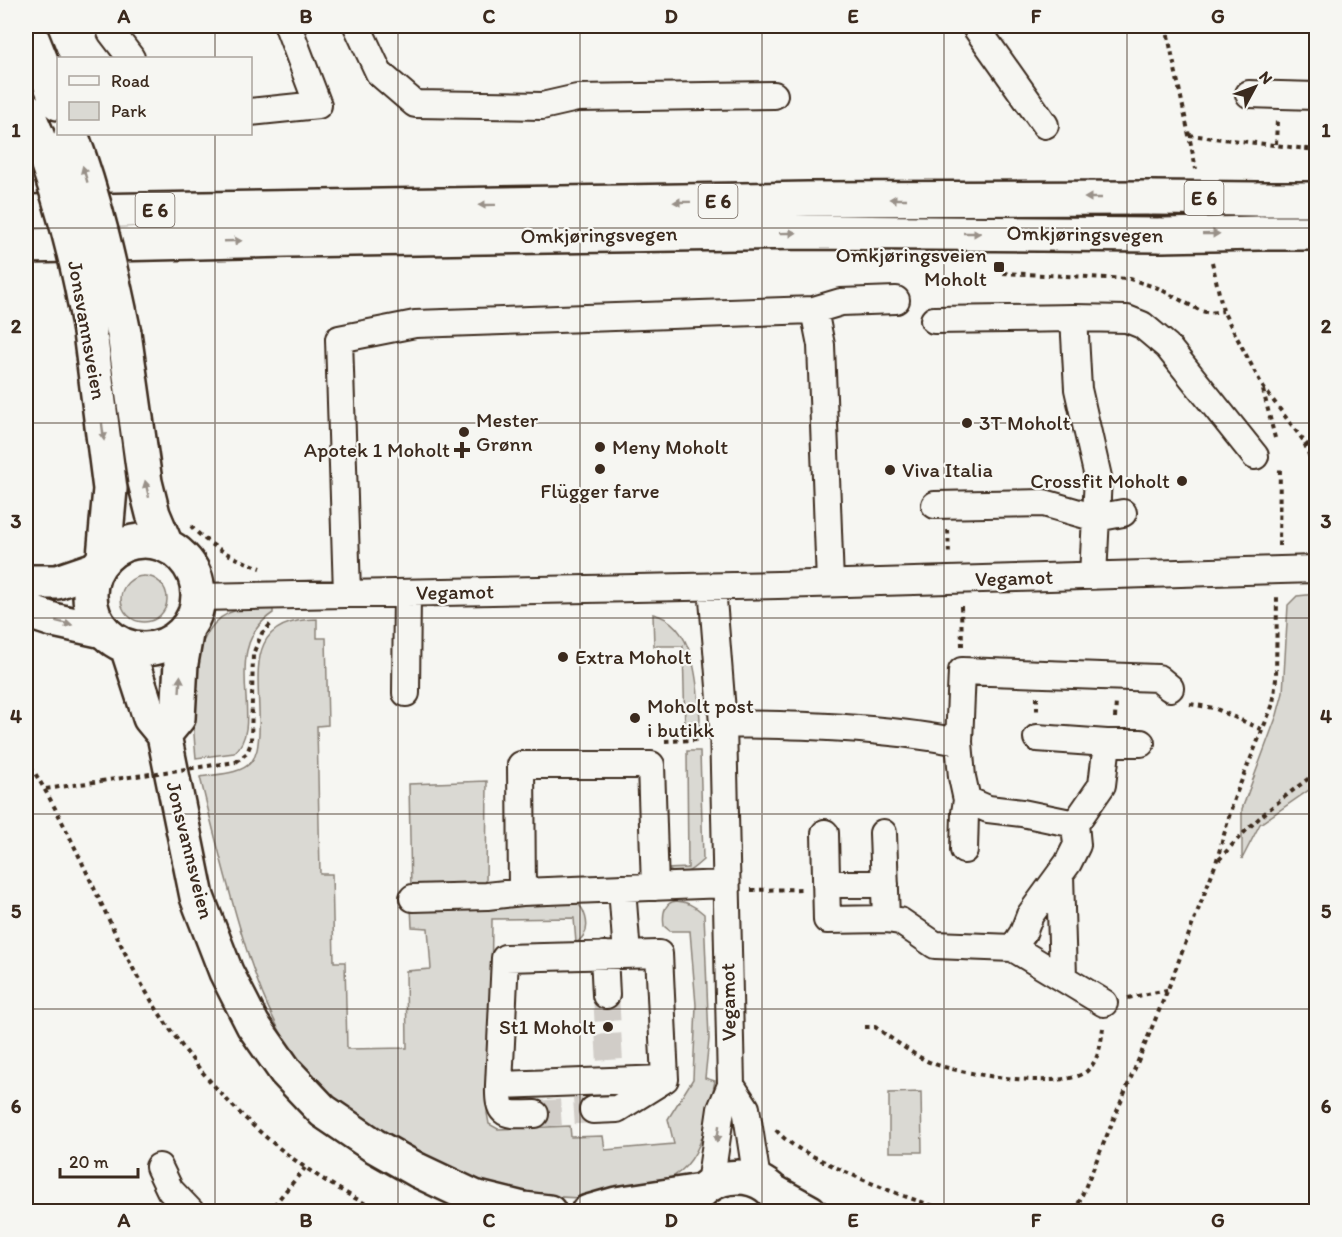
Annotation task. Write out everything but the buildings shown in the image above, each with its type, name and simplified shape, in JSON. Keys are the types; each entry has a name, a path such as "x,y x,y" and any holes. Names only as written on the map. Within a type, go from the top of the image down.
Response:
{"main road":[{"path":"27,26 57,101"},
{"name":"Jonsvannsveien","path":"31,122 52,174 85,297 110,489 100,563"},
{"name":"Jonsvannsveien","path":"71,135 102,230 124,333 146,482 153,514 177,534"},
{"name":"Omkjøringsvegen","path":"26,212 820,199 1317,199"},
{"name":"Omkjøringsvegen","path":"33,252 288,240 806,232 1161,235 1317,233"},
{"path":"115,639 94,617 89,601 90,585 100,563 114,549 126,543 153,541 177,534 180,553 190,566 196,581 198,597 195,613 187,628 181,663 178,718 164,735"},
{"path":"26,582 44,584 57,582 100,563"},
{"path":"26,611 144,649 160,647 175,639 187,628"},
{"name":"Jonsvannsveien","path":"115,639 150,718 164,735 197,897 231,983 253,1025 286,1072 323,1111 373,1146 417,1170 474,1197 523,1209 549,1212"},
{"path":"588,1212 616,1204 701,1196 718,1179 737,1176 810,1212"}],"street":[{"path":"110,26 111,32 130,57"},
{"path":"252,112 318,105 288,26"},
{"path":"357,26 379,73 415,104 542,106 577,98 774,96"},
{"path":"975,26 1045,125"},
{"path":"1250,94 1317,96"},
{"path":"347,593 339,339 415,324 814,310 842,302 896,300"},
{"path":"814,310 821,345 830,583"},
{"path":"1074,318 1078,389 1098,477 1093,576"},
{"path":"934,320 1127,319 1142,325 1167,346 1254,456"},
{"path":"935,505 1044,503 1096,518 1123,513"},
{"name":"Vegamot","path":"198,597 712,587 1306,570"},
{"name":"Vegamot","path":"701,1196 721,1109 731,1085 736,887 714,732 712,587"},
{"path":"406,693 407,593"},
{"path":"964,849 967,800 962,777 959,742 962,671 1158,678 1178,696"},
{"path":"714,732 861,729 912,733 959,742"},
{"path":"1037,730 1111,734 1141,743"},
{"path":"1013,948 1023,933 1030,915 1068,864 1077,845 1075,824 1102,785 1111,734"},
{"path":"522,892 521,765 651,765 655,887"},
{"path":"967,800 988,809 1023,813 1075,824"},
{"path":"825,833 827,920 886,919 900,921 935,945 1013,948 1104,1003"},
{"path":"883,833 886,919"},
{"path":"1060,875 1062,977"},
{"path":"826,889 885,884"},
{"path":"414,898 622,888 736,887"},
{"path":"606,995 615,955 622,888"},
{"path":"535,1114 509,1114 501,1109 498,1103 505,958 659,954 665,1079"},
{"path":"499,1085 611,1072 665,1079"},
{"path":"593,1110 617,1109 665,1079"},
{"name":"Vegamot","path":"731,1085 746,1108 770,1194"},
{"path":"159,1167 170,1190 191,1212"}],"path":[{"path":"1166,26 1195,167"},
{"path":"1189,135 1317,150"},
{"path":"1212,261 1224,311 1263,387 1317,455"},
{"path":"1003,273 1130,279 1158,288 1201,311 1210,313 1224,311"},
{"path":"1303,440 1317,472"},
{"path":"177,534 212,545 242,562 268,571"},
{"path":"948,542 949,557"},
{"path":"960,580 962,671"},
{"path":"1075,1212 1168,989 1216,863 1234,799 1273,704 1277,590"},
{"path":"45,789 236,762 247,753 251,743 253,654 256,642 261,633 276,620"},
{"path":"1037,691 1037,730"},
{"path":"1178,696 1214,708 1263,730"},
{"path":"1111,734 1116,699"},
{"path":"664,741 714,732"},
{"path":"26,759 45,789 137,975 174,1034 216,1088 278,1147 305,1168 380,1212"},
{"path":"1216,863 1242,832 1274,804 1317,773"},
{"path":"736,887 826,889"},
{"path":"865,1027 875,1027 926,1061 944,1066 1012,1079 1071,1079 1087,1072 1096,1059 1101,1043 1104,1003 1168,989"},
{"path":"772,1125 778,1133 797,1148 866,1182 912,1200 954,1212"},
{"path":"268,1212 305,1168"}],"green space":[{"path":"144,576 160,583 167,599 160,615 144,622 128,615 121,599 128,583"},
{"path":"1316,594 1316,785 1260,824 1242,859 1242,809 1283,693 1288,605 1297,596"},
{"path":"273,609 273,613 257,628 248,646 245,666 247,724 243,740 234,753 196,758 193,720 195,674 199,652 207,633 220,619 237,610"},
{"path":"653,614 667,620 678,630 686,643 698,690 700,720 695,730 685,730 683,646 654,646"},
{"path":"317,619 317,638 326,638 328,725 317,726 320,874 332,874 334,962 345,962 347,1049 407,1048 406,971 431,969 428,928 412,927 411,906 575,902 584,912 587,927 584,935 576,943 574,918 492,919 490,1089 487,1113 489,1124 498,1129 570,1126 571,1137 603,1136 605,1150 674,1144 668,1119 693,1079 696,1005 690,931 670,931 664,926 664,915 670,903 676,901 690,904 704,914 709,1039 705,1078 715,1081 706,1125 698,1147 686,1166 673,1177 642,1188 580,1198 522,1191 465,1175 412,1150 353,1113 313,1078 290,1049 268,1007 246,948 200,777 235,771 252,761 257,751 259,734 258,674 265,642 275,630 292,622"},
{"path":"687,751 700,751 703,860 691,870 678,874 668,869 688,868"},
{"path":"487,781 486,885 411,891 409,784"},
{"path":"921,1092 922,1152 889,1152 889,1093"}],"tunnel":[{"path":"606,995 610,1063"},
{"path":"535,1114 593,1110"}],"place":[{"name":"Omkjøringsveien Moholt","path":"999,267"},
{"name":"3T Moholt","path":"967,423"},
{"name":"Mester Grønn","path":"464,432"},
{"name":"Meny Moholt","path":"600,447"},
{"name":"Apotek 1 Moholt","path":"462,450"},
{"name":"Flügger farve","path":"600,469"},
{"name":"Viva Italia","path":"890,470"},
{"name":"Crossfit Moholt","path":"1182,481"},
{"name":"Extra Moholt","path":"563,657"},
{"name":"Moholt post i butikk","path":"635,718"},
{"name":"St1 Moholt","path":"608,1027"}]}
